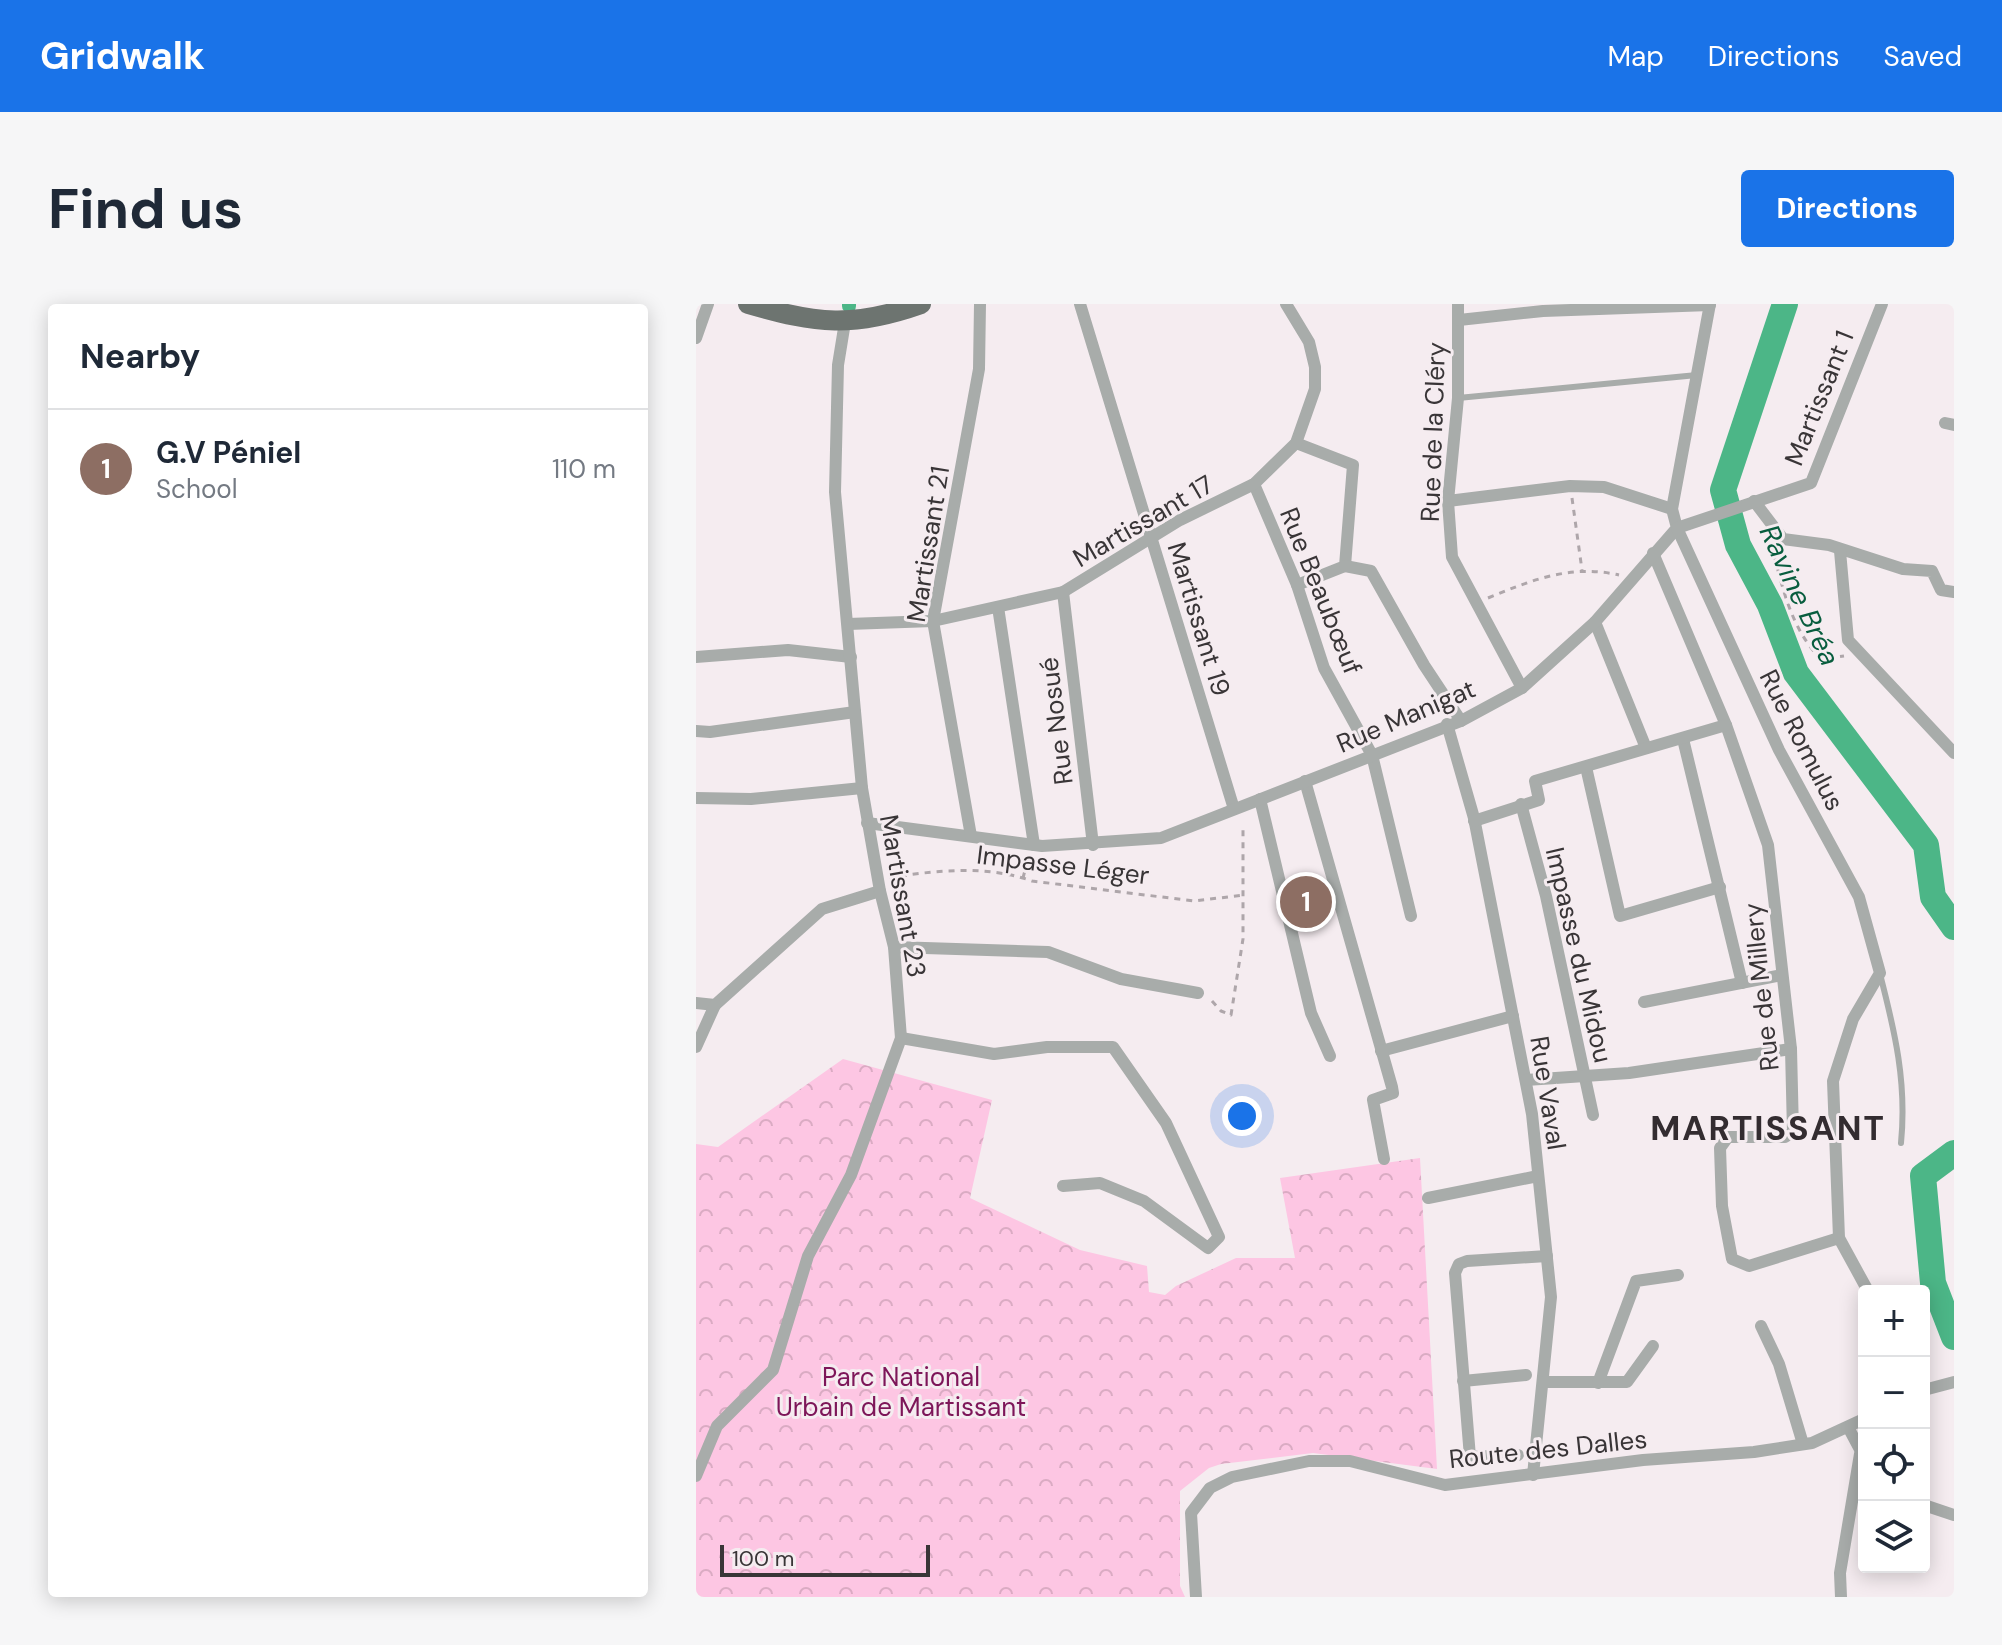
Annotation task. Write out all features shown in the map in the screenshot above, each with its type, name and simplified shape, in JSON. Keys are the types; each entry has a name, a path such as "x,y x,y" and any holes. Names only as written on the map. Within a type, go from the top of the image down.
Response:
{"main road":[{"path":"748,304 841,316 884,317 921,304"}],"street":[{"path":"696,338 708,304"},
{"name":"Martissant 21","path":"971,836 933,621 979,369 980,304"},
{"name":"Martissant 19","path":"1080,304 1234,809"},
{"name":"Martissant 17","path":"848,624 933,621 1063,592 1180,520 1254,484 1296,443 1315,389 1315,367 1309,342 1286,304"},
{"name":"Rue de la Cléry","path":"1458,304 1458,398 1448,501 1452,557 1522,688"},
{"name":"Martissant 1","path":"1677,528 1811,483 1882,304"},
{"path":"1459,320 1543,311 1710,305 1672,509 1677,528"},
{"name":"Martissant 23","path":"696,1476 717,1426 773,1370 808,1256 851,1175 901,1038 894,947 879,886 862,788 835,492 841,316"},
{"path":"1296,443 1353,465 1345,566"},
{"name":"Rue Beaubœuf","path":"1254,484 1297,585 1324,668 1372,755 1411,916"},
{"path":"1448,501 1570,486 1604,487 1672,509"},
{"path":"1754,501 1783,539 1829,545 1903,569 1932,571 1941,590 1954,592"},
{"name":"Rue Manigat","path":"867,823 1034,845 1093,845 1161,838 1461,721 1522,688 1595,622 1677,528"},
{"name":"Rue Romulus","path":"1677,528 1779,750 1859,897 1880,973"},
{"path":"1840,551 1846,633 1856,651 1954,753"},
{"name":"Rue de Millery","path":"1653,553 1726,725 1768,845 1791,1049 1793,1132 1785,1137 1728,1137 1720,1148 1727,1240 1732,1259 1749,1266 1839,1238"},
{"path":"1297,585 1345,566 1371,571 1424,665 1461,721"},
{"name":"Rue Nosué","path":"1063,592 1093,845"},
{"path":"998,607 1034,845"},
{"path":"1595,622 1646,748"},
{"path":"696,657 788,650 851,657"},
{"path":"696,731 710,732 855,712"},
{"name":"Rue Vaval","path":"1447,724 1474,821 1526,1080 1538,1176 1551,1297 1533,1475"},
{"path":"1474,821 1539,800 1535,781 1726,725"},
{"path":"1683,739 1742,983"},
{"path":"1586,767 1620,916 1720,887"},
{"path":"1305,781 1393,1093 1373,1100 1384,1159"},
{"path":"696,798 751,799 862,788"},
{"path":"1260,799 1311,1013 1330,1056"},
{"name":"Impasse du Midou","path":"1521,804 1546,896 1593,1115"},
{"path":"696,1047 715,1005 822,909 879,886"},
{"path":"894,947 1048,952 1121,979 1198,993"},
{"path":"1865,1285 1839,1238 1833,1081 1853,1019 1880,973"},
{"path":"1644,1002 1782,975"},
{"path":"696,1003 715,1005"},
{"path":"1381,1051 1513,1016"},
{"path":"901,1038 994,1054 1047,1047 1113,1047 1166,1123 1219,1237 1208,1248 1144,1201 1100,1183 1063,1186"},
{"path":"1526,1080 1629,1073 1791,1049"},
{"path":"1428,1198 1538,1176"},
{"path":"1518,1455 1470,1457 1454,1279 1459,1264 1547,1256"},
{"path":"1598,1383 1636,1281 1678,1275"},
{"path":"1761,1326 1779,1364 1803,1444"},
{"path":"1543,1382 1627,1382 1653,1346"},
{"path":"1463,1381 1526,1375"},
{"path":"1930,1388 1954,1382"},
{"name":"Route des Dalles","path":"1196,1597 1191,1513 1210,1488 1232,1477 1309,1461 1350,1461 1445,1485 1803,1444 1858,1422"},
{"path":"1848,1427 1858,1448"},
{"path":"1841,1597 1840,1573 1858,1477"},
{"path":"1930,1507 1954,1515"}],"lane":[{"path":"1458,398 1699,375"},
{"path":"1880,973 1900,1052 1905,1102 1901,1143"}],"path":[{"path":"1570,486 1582,570"},
{"path":"1771,539 1795,627 1805,643 1821,659 1836,659 1856,651"},
{"path":"1477,603 1542,577 1582,570 1619,575"},
{"path":"1212,1001 1221,1011 1231,1015 1243,939 1243,830"},
{"path":"1023,878 1034,845"},
{"name":"Impasse Léger","path":"879,886 945,870 1194,901 1244,895"}],"green space":[{"name":"Parc National Urbain de Martissant","path":"843,1059 992,1100 970,1198 1080,1250 1147,1266 1149,1292 1165,1295 1176,1286 1236,1258 1295,1258 1280,1178 1420,1158 1437,1469 1313,1453 1209,1468 1180,1491 1180,1586 1185,1597 696,1597 696,1144 718,1147"}],"waterway":[{"name":"Ravine Bréa","path":"1785,304 1723,490 1738,545 1770,605 1796,673 1926,845 1933,897 1954,927"},
{"name":"Ravine Bréa","path":"1954,1153 1923,1176 1933,1283 1954,1337"}],"place":[{"name":"G.V Péniel","path":"1306,902"}],"district":[{"name":"MARTISSANT","path":"1768,1128"}]}
